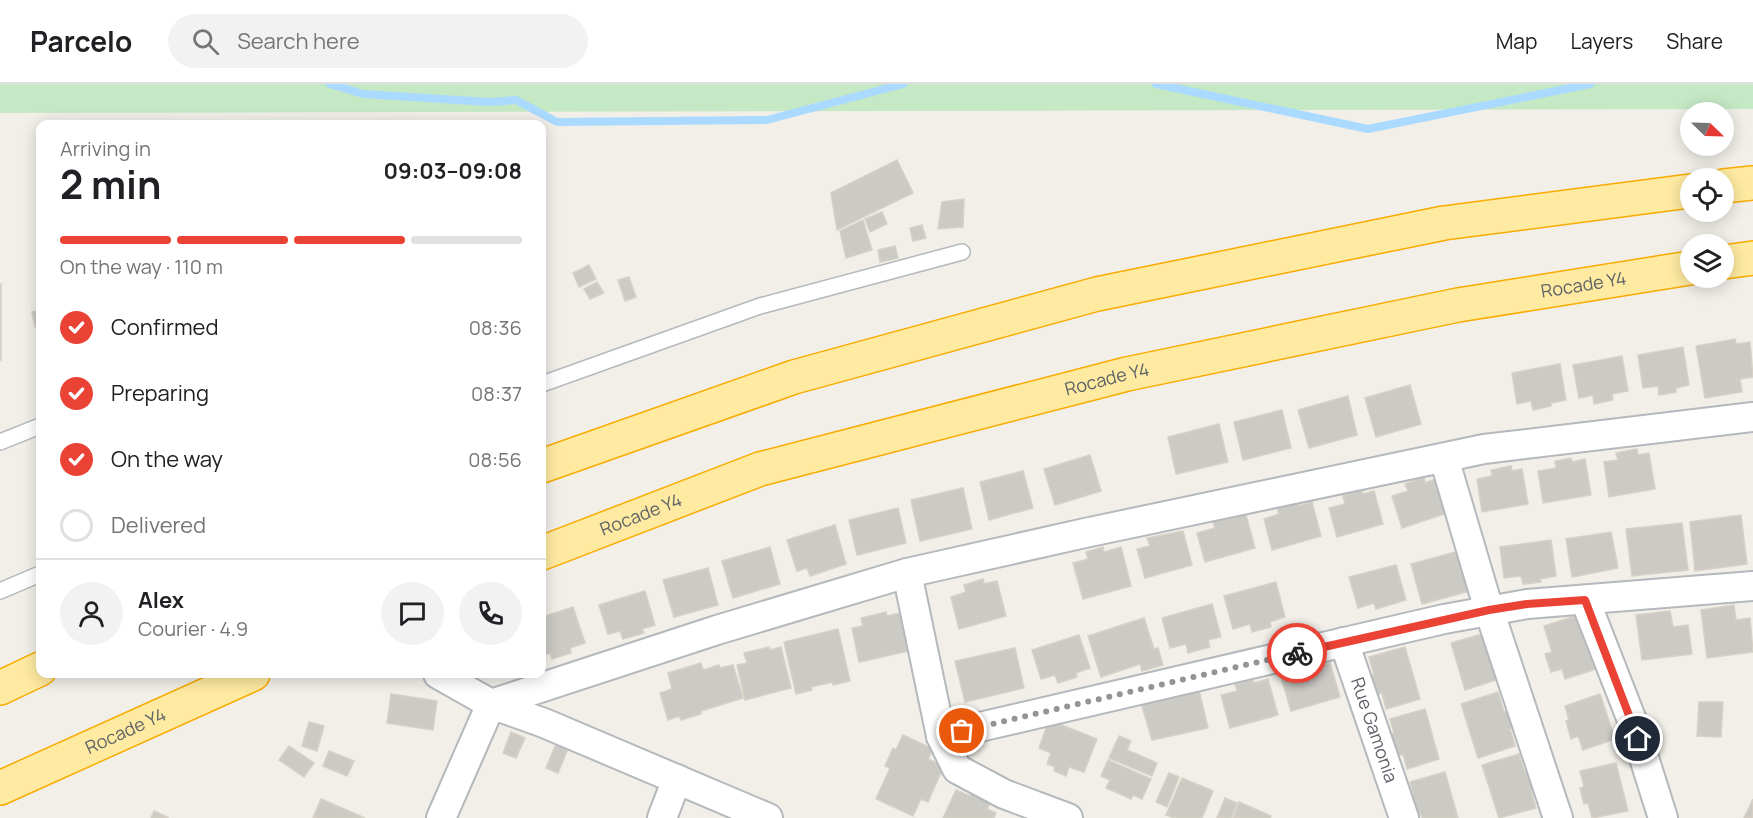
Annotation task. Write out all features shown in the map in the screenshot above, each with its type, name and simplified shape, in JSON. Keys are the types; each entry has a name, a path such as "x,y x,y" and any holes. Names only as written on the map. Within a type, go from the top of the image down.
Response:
{"highway":[{"path":"1734,185 1753,183"},
{"path":"546,465 794,377 1097,294 1444,223 1680,192"},
{"path":"1734,261 1753,258"},
{"name":"Rocade Y4","path":"546,551 760,469 1127,374 1458,305 1680,270"},
{"name":"Rocade Y4","path":"0,788 244,678"}],"street":[{"path":"441,818 491,704 717,630 907,573 1484,449 1753,417"},
{"path":"1444,458 1489,610 1558,818"},
{"path":"907,573 941,736 957,769 1004,794 1068,818"},
{"path":"941,736 1489,610 1527,604 1753,586"},
{"path":"1585,600 1633,723 1663,818"},
{"name":"Rue Gamonia","path":"1344,642 1404,818"},
{"path":"445,678 491,704 544,723 768,818"},
{"path":"662,818 677,779"}],"lane":[{"path":"546,383 760,306 962,252"},
{"path":"0,442 36,428"},
{"path":"0,591 36,576"}],"green space":[{"path":"0,84 1753,84 1753,109 1734,109 1734,102 1680,102 1680,109 0,113"}],"building":[{"path":"897,160 913,193 837,230 831,193"},
{"path":"964,199 963,227 938,229 942,202"},
{"path":"882,212 887,224 870,232 865,219"},
{"path":"863,220 872,250 846,258 840,231"},
{"path":"922,225 926,238 913,241 910,228"},
{"path":"895,246 898,258 880,262 878,250"},
{"path":"589,265 596,279 579,287 573,273"},
{"path":"629,277 636,297 625,301 618,280"},
{"path":"597,282 604,293 590,299 584,289"},
{"path":"1,284 1,360 0,360"},
{"path":"36,311 36,327 35,327 32,312"},
{"path":"1735,339 1736,344 1750,342 1753,377 1740,379 1742,392 1705,398 1696,346"},
{"path":"1683,347 1689,385 1676,388 1676,392 1659,395 1658,386 1643,388 1638,355"},
{"path":"1622,356 1628,391 1612,394 1613,400 1594,404 1593,395 1579,398 1573,365"},
{"path":"1560,364 1566,400 1533,410 1531,401 1517,404 1512,373"},
{"path":"1410,385 1421,424 1376,437 1365,398"},
{"path":"1348,396 1357,435 1309,448 1298,410"},
{"path":"1282,410 1291,448 1243,460 1234,422"},
{"path":"1219,424 1228,462 1176,474 1168,437"},
{"path":"1637,449 1638,455 1649,453 1655,489 1609,497 1604,462 1618,460 1616,453"},
{"path":"1090,455 1101,491 1055,505 1044,469"},
{"path":"1571,458 1572,462 1585,459 1591,495 1543,503 1538,471 1556,468 1555,461"},
{"path":"1511,466 1512,471 1522,469 1528,504 1482,512 1477,479 1492,476 1491,470"},
{"path":"1023,471 1033,508 989,520 980,482"},
{"path":"1424,477 1425,483 1436,479 1447,513 1402,528 1392,496 1408,491 1405,484"},
{"path":"963,488 972,529 920,541 911,500"},
{"path":"1362,490 1363,494 1374,491 1383,524 1337,537 1329,508 1345,504 1343,496"},
{"path":"1297,502 1298,506 1312,502 1321,536 1272,550 1264,519 1279,514 1277,507"},
{"path":"898,508 906,543 857,555 849,520"},
{"path":"1246,515 1255,548 1205,562 1197,533 1215,528 1213,522"},
{"path":"1741,515 1747,564 1695,571 1690,522"},
{"path":"1682,523 1688,570 1632,576 1626,529"},
{"path":"835,525 846,564 810,576 807,568 797,571 787,540"},
{"path":"1183,531 1192,565 1145,578 1137,549 1150,546 1147,538"},
{"path":"1611,532 1618,568 1572,577 1566,539"},
{"path":"1551,540 1556,576 1540,579 1541,582 1523,584 1521,576 1504,578 1500,547"},
{"path":"770,547 780,584 733,598 722,561"},
{"path":"1103,547 1104,552 1121,547 1131,586 1083,599 1073,563 1088,559 1086,552"},
{"path":"1459,551 1470,591 1422,604 1411,564"},
{"path":"1396,565 1406,600 1376,609 1374,603 1358,608 1349,577"},
{"path":"708,568 718,605 674,617 663,580"},
{"path":"983,579 984,584 997,581 1006,616 959,629 951,597 966,592 964,585"},
{"path":"1276,582 1285,617 1270,622 1271,627 1252,632 1250,624 1233,629 1224,596"},
{"path":"645,591 655,625 642,629 644,633 623,639 620,631 608,634 599,605"},
{"path":"1212,604 1221,637 1208,640 1210,647 1188,653 1186,644 1170,648 1162,618"},
{"path":"1734,605 1736,620 1750,618 1753,652 1707,658 1701,610"},
{"path":"573,607 585,643 570,648 571,653 552,659 550,653 546,654 546,616"},
{"path":"1670,611 1673,627 1688,625 1692,654 1642,660 1636,615"},
{"path":"886,612 887,616 901,613 909,651 859,662 852,628 863,626 861,618"},
{"path":"1579,615 1596,669 1565,679 1562,669 1551,672 1545,654 1552,652 1544,626"},
{"path":"1144,618 1154,649 1158,648 1163,665 1142,671 1140,664 1101,677 1088,636"},
{"path":"838,629 850,681 811,687 812,690 796,694 784,642"},
{"path":"1489,632 1504,665 1493,668 1496,680 1465,690 1451,643"},
{"path":"1079,635 1090,668 1076,673 1077,677 1058,683 1055,675 1041,679 1032,650"},
{"path":"769,647 770,650 781,647 791,688 745,700 737,665 747,663 744,653"},
{"path":"1405,647 1420,699 1386,709 1382,693 1375,696 1369,676 1374,675 1369,657"},
{"path":"1015,648 1024,688 965,702 955,661"},
{"path":"1315,662 1316,667 1330,663 1340,697 1291,711 1282,680 1299,675 1297,668"},
{"path":"701,663 703,670 719,665 720,668 733,665 743,698 681,720 679,716 668,720 660,693 672,689 668,673"},
{"path":"1253,679 1254,683 1268,679 1278,715 1230,728 1221,695 1237,691 1235,684"},
{"path":"1198,686 1208,728 1152,740 1141,703"},
{"path":"1498,692 1504,712 1509,710 1514,727 1510,729 1515,746 1478,758 1461,704"},
{"path":"391,694 437,701 433,730 387,723"},
{"path":"1600,694 1615,739 1583,750 1578,736 1571,739 1565,706"},
{"path":"1699,702 1723,702 1721,737 1697,736"},
{"path":"1425,709 1439,759 1407,769 1403,754 1397,756 1391,734 1394,733 1390,719"},
{"path":"1049,720 1097,739 1084,772 1069,767 1066,776 1054,771 1055,767 1047,764 1051,753 1039,748"},
{"path":"309,722 324,726 317,751 302,746"},
{"path":"511,732 525,738 516,758 503,753"},
{"path":"903,735 933,749 928,759 944,766 928,802 921,799 913,816 876,799 890,768 885,766 893,748 896,750"},
{"path":"1119,736 1131,741 1127,750 1157,763 1152,776 1109,758"},
{"path":"556,744 568,749 558,773 546,768"},
{"path":"289,746 314,763 304,777 279,760"},
{"path":"329,751 354,761 347,776 323,766"},
{"path":"1519,754 1525,773 1530,771 1535,788 1531,790 1536,808 1499,818 1482,765"},
{"path":"1108,760 1151,779 1142,799 1133,795 1131,799 1106,788 1110,780 1101,776"},
{"path":"1616,763 1628,811 1592,818 1588,803 1584,804 1580,788 1584,787 1580,771"},
{"path":"1445,772 1458,818 1422,818 1420,813 1415,815 1410,796 1414,796 1410,782"},
{"path":"1169,773 1179,777 1167,807 1156,802"},
{"path":"1182,778 1213,791 1202,818 1174,818 1166,815"},
{"path":"956,790 970,796 972,791 992,800 987,809 996,813 994,818 943,818"},
{"path":"1225,798 1237,803 1231,818 1217,818"},
{"path":"321,799 365,818 313,818"},
{"path":"1753,799 1753,818 1744,818"},
{"path":"1239,802 1271,816 1270,818 1233,818"},
{"path":"154,811 169,818 151,818"}],"waterway":[{"path":"330,84 363,94 489,102 516,100 557,122 767,120 903,84"},
{"path":"1156,84 1368,129 1590,84"}],"way so far":[{"path":"962,731 1297,653"}],"route":[{"path":"1297,653 1489,610 1527,604 1585,600 1638,739"}]}
